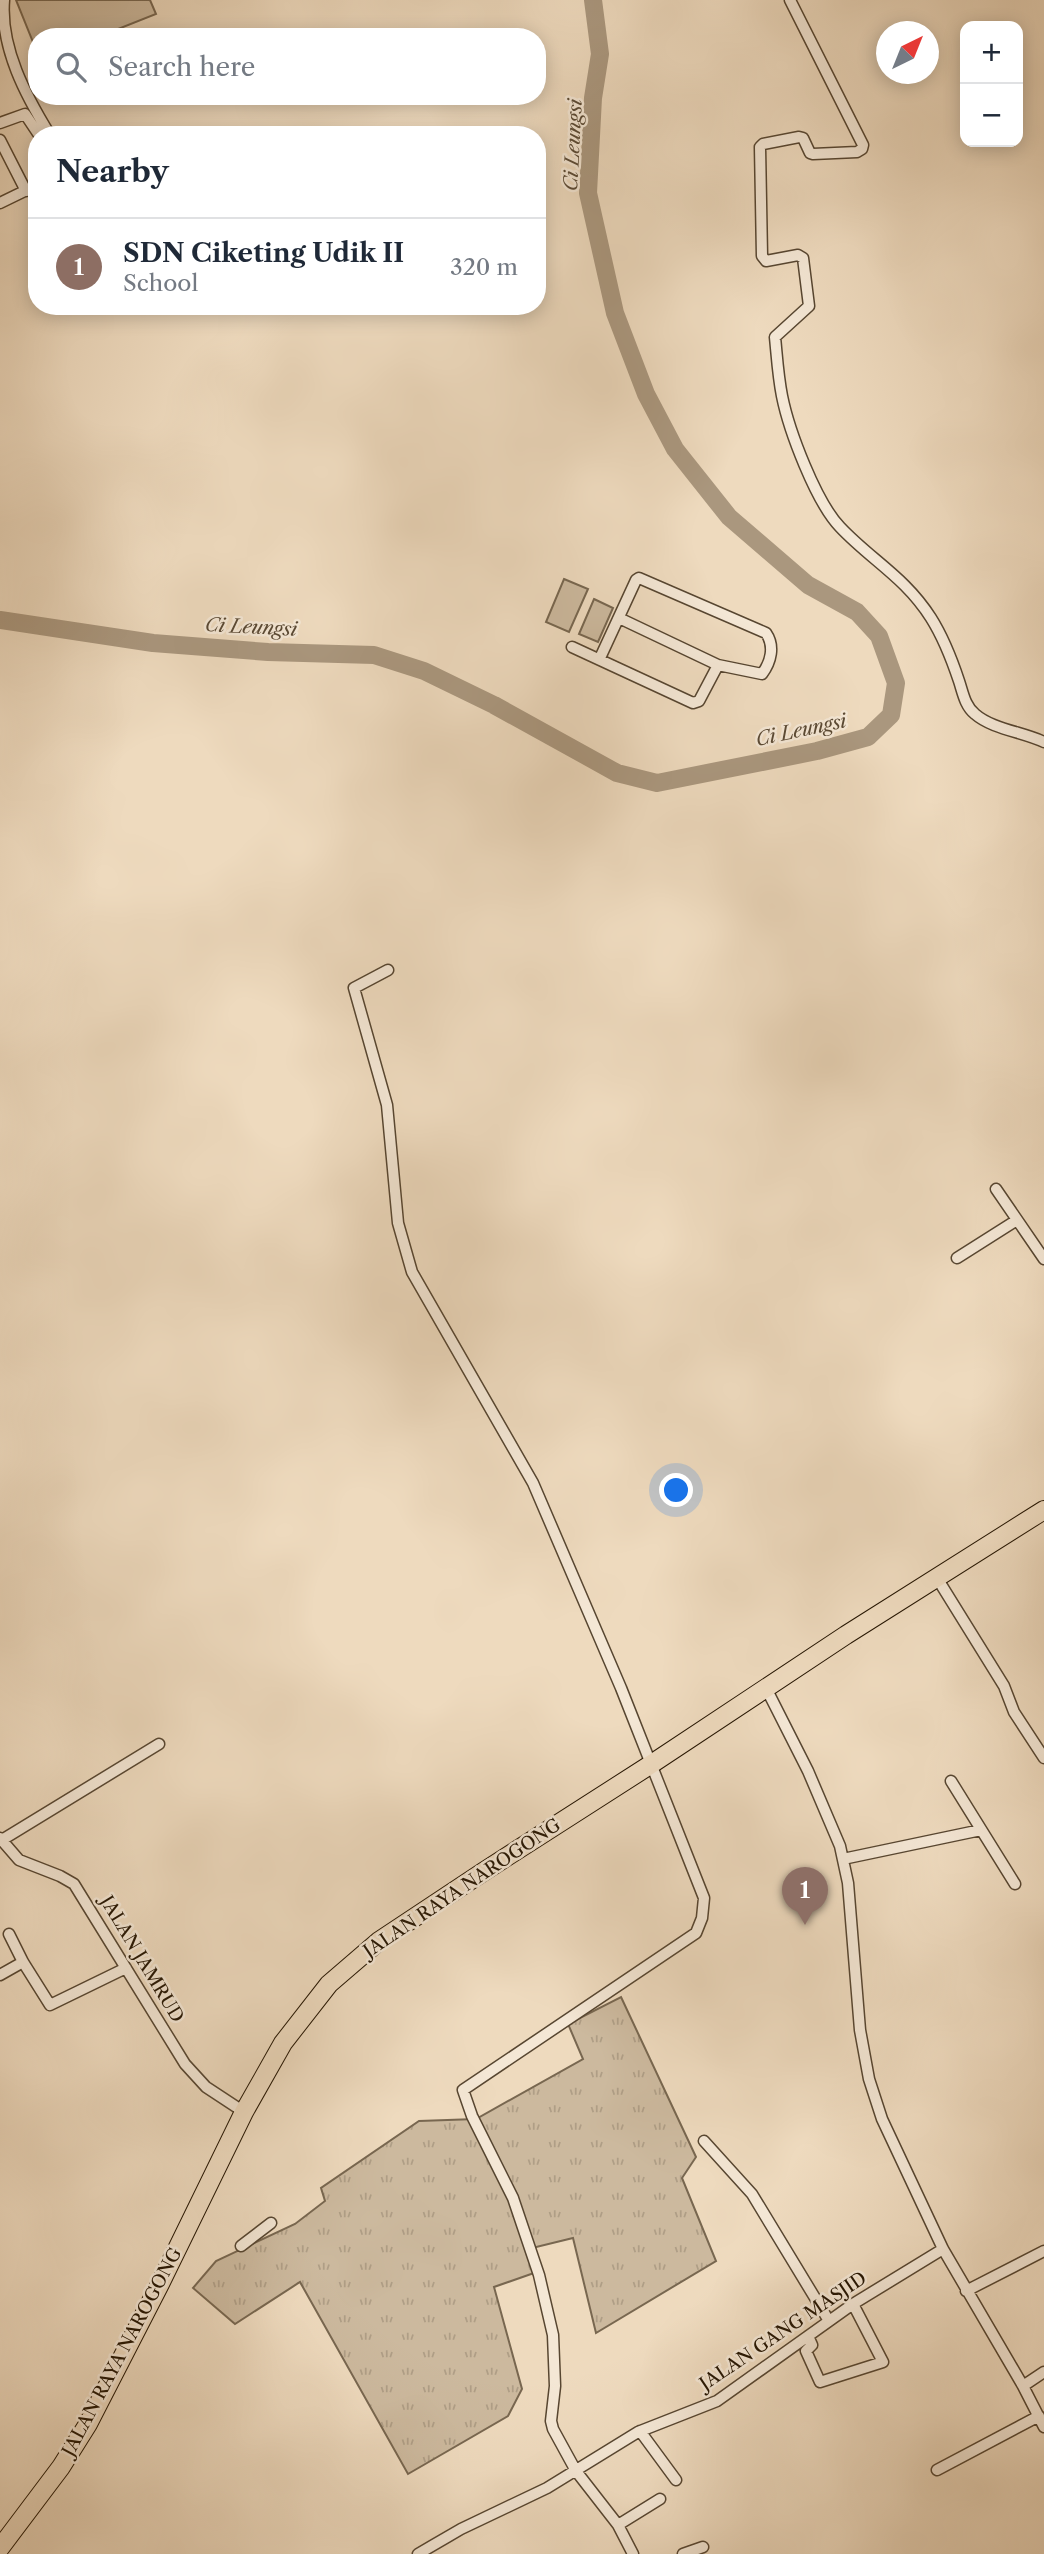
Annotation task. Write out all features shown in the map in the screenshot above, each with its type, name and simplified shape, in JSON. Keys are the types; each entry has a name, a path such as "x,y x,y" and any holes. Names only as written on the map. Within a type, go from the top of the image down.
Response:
{"main road":[{"name":"JALAN RAYA NAROGONG","path":"0,2548 61,2467 88,2424 244,2112 283,2043 307,2009 355,1960 483,1872 1044,1510"}],"street":[{"path":"4,0 2,29 7,49 28,100"},
{"path":"790,0 863,145 857,152 813,154 799,136 760,146 762,256 766,261 802,256 805,260 809,303 806,310 775,337 777,369 787,413 803,460 826,509 840,527 900,579 930,616 971,710 993,725 1024,733 1044,742"},
{"path":"31,105 44,126"},
{"path":"0,123 25,114 33,126"},
{"path":"0,140 28,182"},
{"path":"0,203 28,191"},
{"path":"0,208 28,192"},
{"path":"600,658 636,580 640,578 766,633 772,648 762,674 719,664 619,618"},
{"path":"572,648 600,658 693,703 699,701 719,664"},
{"path":"388,970 355,988 387,1105 398,1223 412,1272 533,1482 653,1763 704,1898 702,1918 696,1933 463,2090 472,2116 513,2198 539,2275 553,2335 555,2386 551,2421 576,2471 618,2525 633,2554"},
{"path":"996,1189 1044,1259"},
{"path":"957,1258 1017,1220"},
{"path":"937,1578 979,1657 1004,1686 1014,1712 1044,1758"},
{"path":"766,1688 808,1771 844,1859 860,2030 869,2079 882,2119 943,2249 1044,2427"},
{"path":"1,1839 159,1744"},
{"path":"951,1781 1015,1884"},
{"path":"844,1859 981,1830"},
{"name":"JALAN JAMRUD","path":"1,1839 19,1860 74,1884 185,2064 206,2087 244,2112"},
{"path":"9,1934 50,2005 126,1968"},
{"path":"0,1975 23,1962"},
{"path":"704,2141 752,2194 829,2321"},
{"path":"241,2246 271,2223"},
{"name":"JALAN GANG MASJID","path":"418,2554 576,2471 640,2431 717,2402 853,2304 943,2249"},
{"path":"966,2291 1044,2251"},
{"path":"808,2336 812,2345 806,2351 820,2382 883,2362 853,2304"},
{"path":"1023,2386 1044,2372"},
{"path":"937,2470 1039,2416"},
{"path":"640,2431 676,2480"},
{"path":"618,2525 660,2499"},
{"path":"683,2554 703,2547"}],"green space":[{"path":"16,0 150,0 156,14 121,28 28,30"},
{"path":"564,579 588,589 569,632 546,622"},
{"path":"594,599 613,608 598,642 579,634"},
{"path":"621,1997 696,2157 682,2178 716,2261 596,2333 573,2238 532,2248 534,2273 494,2287 522,2389 508,2416 408,2474 300,2282 235,2324 193,2288 216,2261 295,2224 325,2201 321,2188 419,2121 476,2119 583,2059 568,2024"}],"waterway":[{"name":"Ci Leungsi","path":"0,620 153,643 268,652 374,655 424,671 494,705 617,773 657,783 817,751 868,737 891,715 896,683 879,636 857,612 808,585 729,517 675,449 646,394 615,313 588,193 593,98 600,54 593,0"}],"place":[{"name":"SDN Ciketing Udik II","path":"805,1925"}]}
